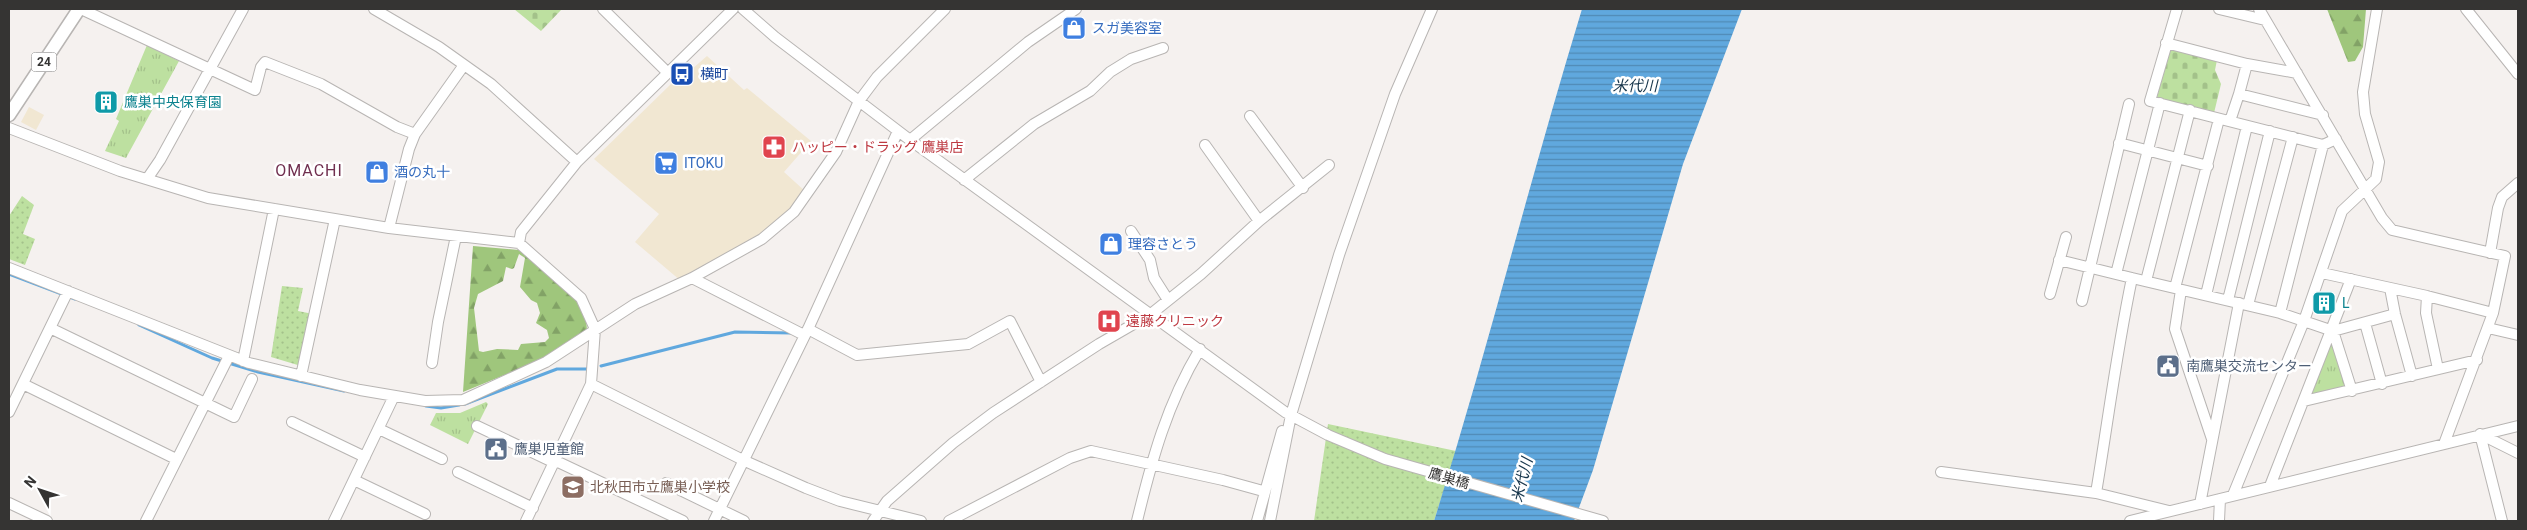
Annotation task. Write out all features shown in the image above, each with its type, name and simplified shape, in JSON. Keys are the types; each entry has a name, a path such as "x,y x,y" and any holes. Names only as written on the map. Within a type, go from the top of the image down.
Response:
{"main road":[{"name":"24","path":"9,115 80,9"}],"street":[{"path":"80,9 255,90 261,67 265,62 322,84 397,127 415,134"},
{"path":"147,179 160,160 243,9"},
{"path":"374,9 491,84 577,162"},
{"path":"603,9 667,72"},
{"path":"519,243 521,232 577,162 733,9"},
{"name":"鷹巣橋","path":"743,9 775,37 964,180 1292,415 1357,449 1385,459 1604,521"},
{"path":"9,268 66,294 243,361 320,382 394,396 425,401 463,400 546,362 635,304 692,278 762,239 794,212 836,152 859,101 878,77 945,9"},
{"path":"910,140 1028,42 1076,9"},
{"path":"1270,521 1292,415 1339,256 1395,94 1432,9"},
{"path":"2177,9 2150,101 2323,145 2336,139"},
{"path":"2219,9 2266,20"},
{"path":"2259,9 2382,218 2392,230 2505,256 2493,313 2444,444"},
{"path":"2233,495 2304,321 2342,211 2376,179 2379,162 2365,114 2363,92 2377,9"},
{"path":"2466,9 2518,74"},
{"path":"2166,43 2247,64 2298,73"},
{"path":"964,180 1034,124 1090,91 1110,72 1131,59 1163,48"},
{"path":"2230,121 2240,94 2247,64"},
{"path":"389,228 409,149 415,134 464,65"},
{"path":"2240,94 2323,115"},
{"path":"2116,274 2160,103"},
{"path":"2082,302 2129,104"},
{"path":"2146,281 2176,158 2190,110"},
{"path":"1250,116 1303,188"},
{"path":"2212,440 2175,329 2178,289 2219,119"},
{"path":"2206,295 2248,126"},
{"path":"9,128 120,171 208,198 389,228 519,243 582,298 594,330 592,384 526,521"},
{"path":"714,521 745,461 806,332 898,131"},
{"path":"2228,300 2270,132"},
{"path":"2200,504 2212,440 2244,304 2293,138"},
{"path":"2119,143 2208,166"},
{"path":"1205,145 1259,221"},
{"path":"2280,313 2323,145"},
{"path":"872,521 882,511 887,501 953,443 993,413 1099,344 1151,314 1201,274 1259,221 1303,188 1328,165"},
{"path":"2490,253 2498,208 2502,197 2518,183"},
{"path":"243,361 274,209"},
{"path":"302,376 335,219"},
{"path":"1131,231 1150,260 1154,278 1168,300"},
{"path":"432,363 438,322 456,236"},
{"path":"2050,294 2066,237"},
{"path":"2060,260 2089,269 2280,313 2333,331 2395,314"},
{"path":"2322,273 2427,296 2493,313"},
{"path":"692,278 857,356 968,344 1010,321 1041,382"},
{"path":"2096,494 2114,385 2116,354 2132,278"},
{"path":"2270,486 2333,331 2351,279"},
{"path":"2390,288 2412,376"},
{"path":"9,412 66,294"},
{"path":"2427,296 2426,313 2438,370"},
{"path":"2366,323 2382,384"},
{"path":"50,328 234,417 252,379"},
{"path":"2488,328 2518,335"},
{"path":"2333,331 2352,391"},
{"path":"1137,521 1151,464 1180,382 1200,349"},
{"path":"146,521 228,356"},
{"path":"2304,402 2476,360"},
{"path":"23,384 176,459"},
{"path":"592,384 745,461 840,501 921,521"},
{"path":"334,521 394,396"},
{"path":"1257,521 1279,442 1292,415"},
{"path":"292,422 365,457"},
{"path":"477,426 684,521"},
{"path":"2130,521 2518,426"},
{"path":"379,428 442,459"},
{"path":"2480,434 2518,453"},
{"path":"2480,434 2502,521"},
{"path":"949,521 1070,458 1091,450 1264,491"},
{"path":"458,472 533,508"},
{"path":"1941,472 2096,494 2171,511"},
{"path":"354,480 425,514"},
{"path":"666,483 744,521"},
{"path":"2219,521 2220,499"},
{"path":"9,503 47,521"}],"shaded area":[{"path":"707,56 744,90 747,88 811,141 784,172 806,192 796,206 759,238 681,281 635,242 659,214 594,159 671,84 676,83"},
{"path":"29,107 44,115 36,130 21,122"}],"green space":[{"path":"514,9 562,9 541,31"},
{"path":"2327,9 2366,9 2363,47 2355,61 2348,62"},
{"path":"147,45 179,61 126,158 105,151 119,121 116,119"},
{"path":"2169,49 2217,60 2215,70 2221,84 2214,113 2157,98"},
{"path":"22,196 34,205 23,234 35,239 25,265 9,259 9,216"},
{"path":"473,246 519,250 575,296 586,319 587,330 544,359 463,392","holes":["519,254 525,258 520,287 531,300 537,303 540,313 536,323 547,330 549,338 545,342 521,344 518,350 497,349 479,351 474,308 478,294 503,281 506,267 514,268"]},
{"path":"282,286 303,288 298,311 313,314 301,366 271,357"},
{"path":"2333,342 2348,388 2311,395 2330,346"},
{"path":"486,402 488,404 468,444 430,425 436,413 460,413"},
{"path":"1328,424 1456,451 1434,521 1314,521"}],"water":[{"name":"米代川","path":"1582,9 1742,9 1683,164 1593,470 1574,521 1434,521 1472,394"}],"waterway":[{"path":"9,274 75,299"},
{"path":"139,325 212,358 258,372 344,391"},
{"path":"601,366 735,332 792,333"},
{"path":"465,404 557,369 588,369"},
{"path":"426,406 441,408 459,405"}],"place":[{"name":"スガ美容室","path":"1074,28"},
{"name":"横町","path":"682,74"},
{"name":"鷹巣中央保育園","path":"106,102"},
{"name":"ハッピー・ドラッグ 鷹巣店","path":"774,147"},
{"name":"ITOKU","path":"666,163"},
{"name":"酒の丸十","path":"377,172"},
{"name":"理容さとう","path":"1111,244"},
{"name":"L","path":"2324,303"},
{"name":"遠藤クリニック","path":"1109,321"},
{"name":"南鷹巣交流センター","path":"2168,366"},
{"name":"鷹巣児童館","path":"496,449"},
{"name":"北秋田市立鷹巣小学校","path":"573,487"}],"district":[{"name":"OMACHI","path":"309,170"}]}
